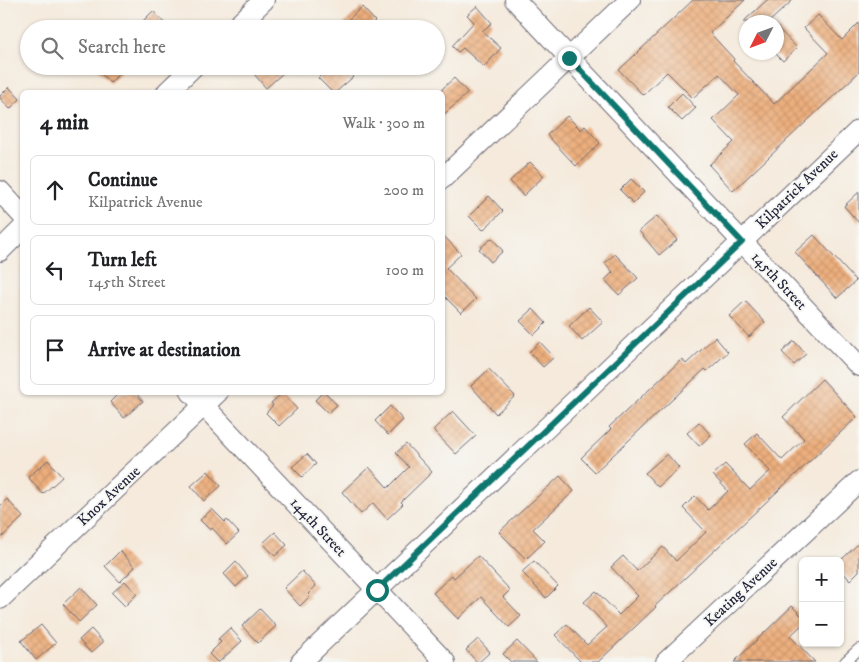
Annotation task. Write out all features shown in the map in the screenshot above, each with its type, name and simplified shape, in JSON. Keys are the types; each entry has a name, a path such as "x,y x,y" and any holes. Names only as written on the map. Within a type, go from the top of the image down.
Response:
{"street":[{"path":"243,20 264,0"},
{"name":"145th Street","path":"515,0 859,366"},
{"path":"445,176 630,0"},
{"path":"168,90 184,75"},
{"name":"Kilpatrick Avenue","path":"301,662 859,130"},
{"path":"0,191 20,213"},
{"path":"0,250 20,231"},
{"name":"Knox Avenue","path":"0,599 197,399 209,395"},
{"name":"144th Street","path":"197,399 445,662"},
{"name":"Keating Avenue","path":"666,662 859,481"}],"lane":[{"path":"845,662 859,649"}],"building":[{"path":"693,0 745,0 710,33 734,59 733,61 774,104 828,53 804,28 818,15 842,40 859,23 859,72 733,191 709,165 734,142 713,120 739,95 719,74 693,98 667,72 643,95 619,70"},
{"path":"767,0 793,0 777,15 751,15"},
{"path":"477,6 492,23 482,31 501,48 484,67 463,48 458,52 452,46 474,22 467,15"},
{"path":"362,7 374,20 348,20"},
{"path":"153,11 162,20 144,20"},
{"path":"784,34 797,48 783,61 782,60 784,60"},
{"path":"102,75 118,75 110,83"},
{"path":"255,75 281,75 266,88"},
{"path":"321,75 351,75 353,77 338,90 330,90 318,78"},
{"path":"454,78 468,93 445,113 445,90 442,89"},
{"path":"9,87 20,99 10,109 0,98"},
{"path":"682,93 696,108 682,121 668,107"},
{"path":"567,116 581,130 585,126 600,143 576,166 547,135"},
{"path":"530,162 544,176 523,196 510,181"},
{"path":"631,179 644,192 633,203 620,190"},
{"path":"859,192 859,223 844,206"},
{"path":"489,196 503,211 483,230 469,216"},
{"path":"657,216 677,240 659,255 639,231"},
{"path":"814,235 856,281 837,298 795,252"},
{"path":"445,237 461,254 446,268 476,299 461,313 445,297"},
{"path":"492,238 503,251 491,262 479,249"},
{"path":"615,254 638,278 619,295 605,280 613,272 605,263"},
{"path":"745,301 765,322 749,337 729,316"},
{"path":"589,307 603,322 582,341 569,326"},
{"path":"533,309 546,323 534,335 520,321"},
{"path":"715,337 728,352 707,371 705,369 595,472 581,458 611,429 609,427 682,359 686,364"},
{"path":"794,341 806,354 794,365 782,352"},
{"path":"540,342 554,357 543,367 529,352"},
{"path":"489,369 515,396 496,414 471,386"},
{"path":"822,379 857,417 655,606 598,662 581,662 555,635 567,624 587,645 607,627 584,602 596,591 619,615 638,596 611,567 623,556 637,571 663,547 676,561 706,532 683,508 695,496 708,510 728,491 713,475 725,464 750,490 770,471 745,444 757,433 782,460 804,439 783,417"},
{"path":"117,395 138,395 143,401 124,418 110,402"},
{"path":"280,395 284,395 297,409 279,426 266,413 273,405 271,403"},
{"path":"320,395 328,395 337,405 328,413 315,400"},
{"path":"390,406 403,420 388,435 375,421"},
{"path":"453,411 476,436 456,454 433,430"},
{"path":"699,422 711,435 699,446 687,433"},
{"path":"406,444 432,472 401,502 403,504 387,519 373,503 361,514 342,492 369,467 388,488 409,467 396,453"},
{"path":"307,454 316,464 302,477 292,467"},
{"path":"667,454 679,468 658,487 645,473"},
{"path":"48,460 62,477 43,494 28,477"},
{"path":"208,471 221,486 204,501 191,486"},
{"path":"560,476 574,491 533,529 545,541 526,559 499,532"},
{"path":"7,499 23,517 0,539 0,506"},
{"path":"212,509 225,522 227,520 239,533 227,544 212,528 210,530 200,520"},
{"path":"275,532 287,545 275,556 263,543"},
{"path":"859,543 859,571 850,580 844,573 844,557"},
{"path":"120,551 135,567 120,582 105,566"},
{"path":"478,556 510,590 503,597 521,616 509,627 481,597 458,619 433,593 452,575 454,578"},
{"path":"534,561 558,586 546,598 522,572"},
{"path":"236,562 248,576 236,587 224,574"},
{"path":"302,571 316,586 308,594 310,596 300,606 284,588"},
{"path":"125,581 137,594 125,606 112,593"},
{"path":"81,587 97,605 79,622 63,604"},
{"path":"792,606 799,613 799,628 790,636 815,662 734,662"},
{"path":"260,609 276,626 258,643 242,626"},
{"path":"41,625 56,643 36,660 21,641"},
{"path":"230,628 242,641 217,662 209,654 221,642 218,639"},
{"path":"91,629 103,642 91,653 79,640"},
{"path":"478,639 490,652 477,662 466,650"},
{"path":"517,641 537,662 511,662 503,654"}],"route":[{"path":"377,590 742,242 569,58"}]}
